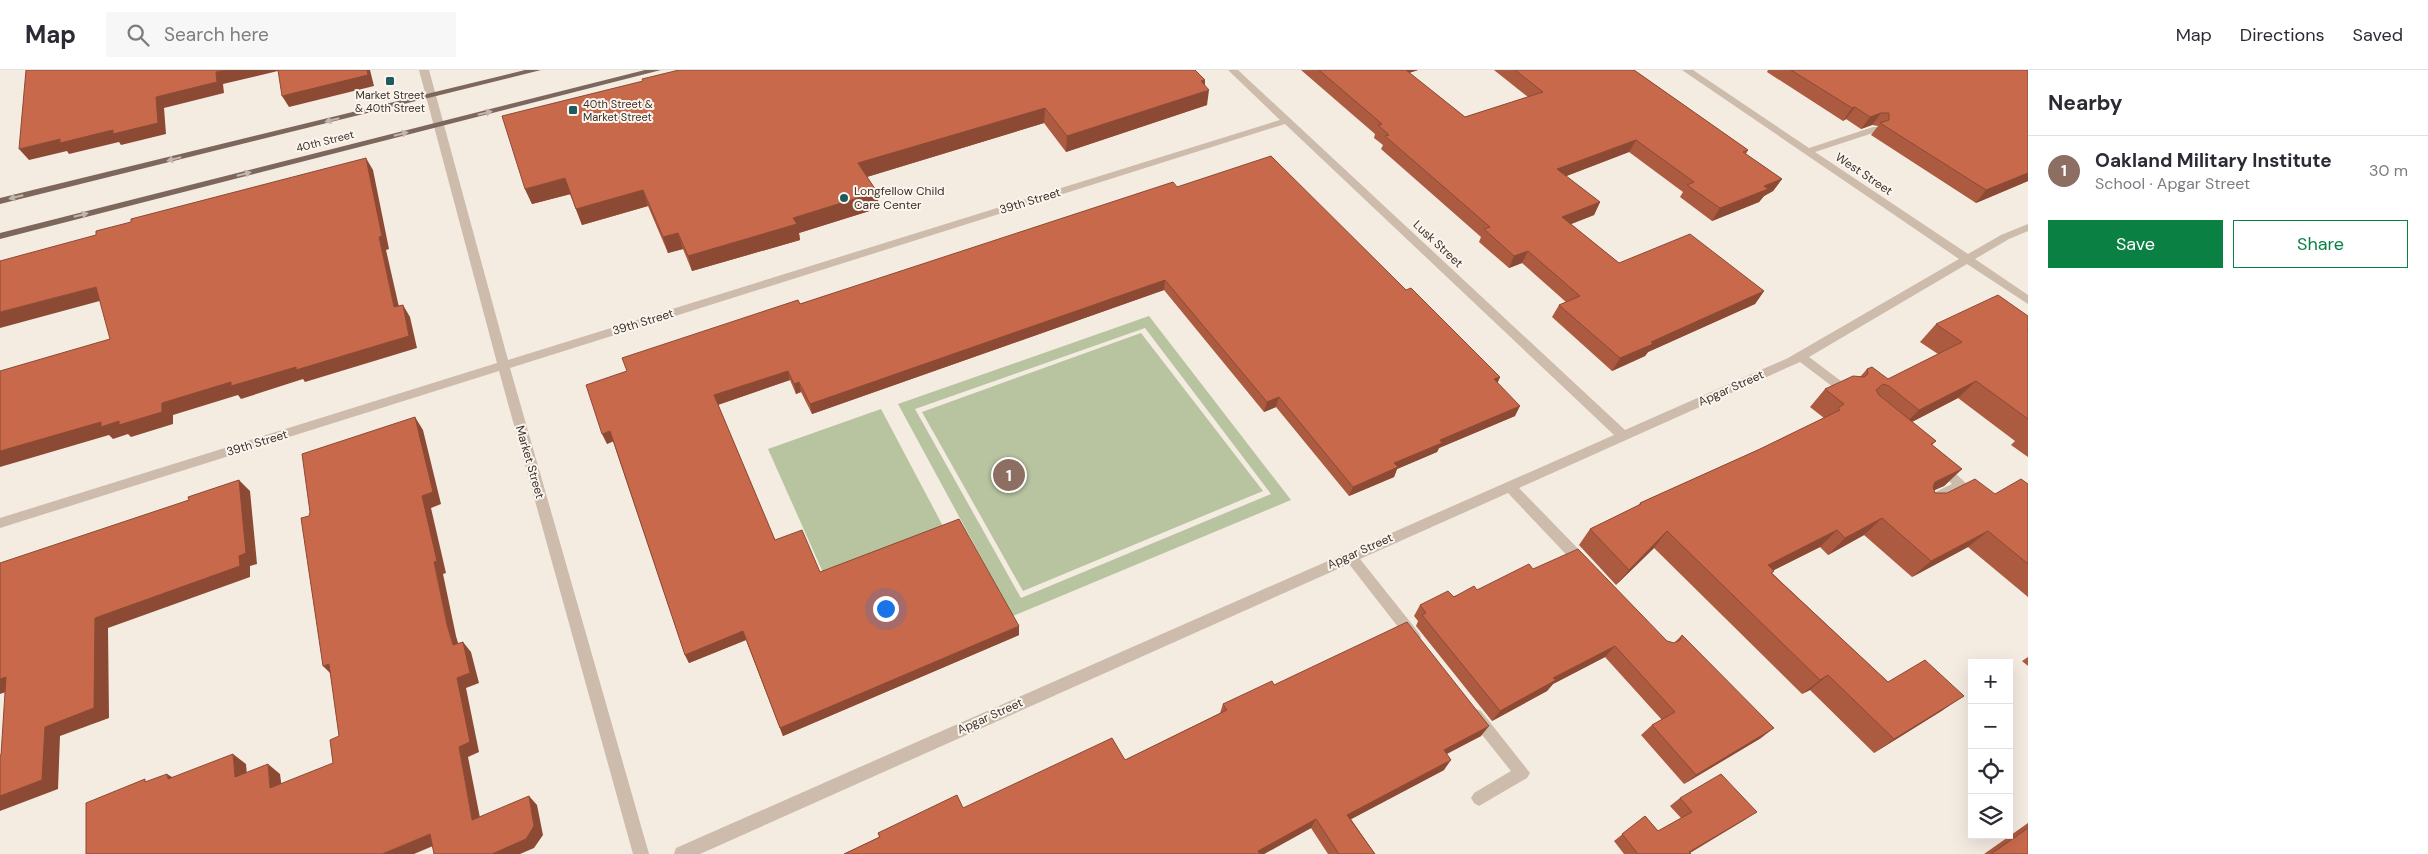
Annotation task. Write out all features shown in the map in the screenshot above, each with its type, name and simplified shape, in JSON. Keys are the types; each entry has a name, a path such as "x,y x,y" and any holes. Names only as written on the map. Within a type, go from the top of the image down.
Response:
{"main road":[{"name":"40th Street","path":"0,201 536,70"},
{"name":"40th Street","path":"0,236 656,70"}],"street":[{"name":"Market Street","path":"424,70 503,366 641,854"},
{"name":"Lusk Street","path":"1234,70 1286,121 1624,437"},
{"name":"West Street","path":"1687,70 2028,300"},
{"name":"39th Street","path":"0,523 1286,121"},
{"path":"1808,152 1876,129"},
{"name":"Apgar Street","path":"682,854 1350,556 1624,437 1800,356 2004,237 2028,227"},
{"path":"1800,356 1845,390"},
{"path":"1923,504 1962,485 1933,461"},
{"path":"1509,486 1589,570"},
{"path":"1350,556 1424,649"},
{"path":"1466,703 1522,773 1479,798"}],"green space":[{"path":"1149,316 1291,500 1013,616 898,404","holes":["1145,328 1271,494 1021,598 915,409"]},
{"path":"1141,333 1263,491 1023,591 922,412"},
{"path":"881,409 945,530 825,577 768,449"}],"building":[{"path":"26,70 226,70 216,72 217,82 156,97 158,123 113,134 113,130 60,143 60,139 19,149"},
{"path":"278,70 367,70 368,75 282,96"},
{"path":"679,70 1195,70 1205,80 1201,81 1209,90 1067,136 1045,108 858,163 877,192 793,218 797,224 688,256 678,233 663,237 643,190 576,209 565,178 525,189 502,116 643,81 642,79"},
{"path":"1319,70 1406,70 1465,117 1543,92 1515,70 1634,70 1748,150 1743,152 1782,179 1764,186 1768,189 1720,208 1687,185 1694,182 1636,140 1557,169 1600,202 1562,217 1619,263 1690,234 1764,291 1620,358 1559,305 1580,296 1528,251 1514,256 1484,229 1490,227 1385,136 1389,135 1378,125 1382,124"},
{"path":"1791,70 2028,70 2028,173 1986,190 1880,123 1889,120 1889,113 1881,113 1870,117"},
{"path":"1271,156 1406,290 1411,288 1500,377 1494,379 1520,406 1440,440 1442,443 1394,463 1398,467 1353,487 1279,397 1267,402 1165,280 810,404 799,382 794,384 788,371 714,395 775,540 802,530 820,572 959,519 1019,626 780,728 743,631 685,655 610,431 602,434 586,385 627,371 622,358 798,300 800,304 1173,182 1177,187"},
{"path":"366,158 382,236 379,237 394,307 403,305 409,336 296,370 296,367 231,386 231,382 162,403 162,412 119,425 119,421 101,427 101,422 0,451 0,371 110,339 96,287 0,312 0,261 96,235 96,231 131,222 131,219"},
{"path":"1998,295 2028,316 2028,419 1976,381 1919,410 1889,386 1883,384 1876,390 1879,395 1936,441 1931,444 1962,469 1935,482 1933,487 1935,493 1947,493 1975,479 1995,494 2021,479 2028,484 2028,564 1988,531 1931,561 1882,518 1845,538 1837,530 1768,565 1774,571 1771,573 1888,682 1925,660 1964,696 1894,739 1828,675 1820,680 1667,531 1629,570 1590,529 1640,503 1760,449 1840,410 1838,408 1844,404 1825,389 1853,376 1864,377 1868,374 1867,369 1872,367 1888,379 1962,342 1936,324"},
{"path":"415,417 433,492 422,496 437,561 434,562 447,625 453,645 463,642 470,673 457,678 470,742 459,747 472,820 529,796 534,826 526,839 492,854 434,854 430,834 382,854 86,854 86,803 145,779 145,782 167,774 168,779 233,754 235,777 268,764 270,788 333,763 330,740 339,736 329,664 323,666 301,518 309,516 310,512 302,454"},
{"path":"239,480 246,553 239,556 240,566 95,618 94,708 45,727 42,780 0,796 0,755 6,677 0,679 0,563 189,500 188,497"},
{"path":"1578,549 1667,641 1674,643 1680,640 1682,635 1774,728 1696,775 1652,725 1675,712 1615,646 1553,678 1556,680 1500,711 1422,615 1426,613 1420,605 1448,591 1454,597 1474,586 1477,590 1529,564 1533,569"},
{"path":"1407,622 1489,726 1444,750 1451,760 1347,815 1375,854 1339,854 1316,819 1258,851 1260,854 844,854 880,837 878,833 957,795 963,808 1112,738 1125,760 1227,710 1223,704 1272,681 1274,685"},
{"path":"1721,774 1757,812 1689,852 1691,854 1638,854 1622,834 1645,816 1658,831 1692,812 1680,798"},
{"path":"2028,828 2028,854 1991,854 2013,839"}],"place":[{"name":"Market Street & 40th Street","path":"390,81"},
{"name":"40th Street & Market Street","path":"573,110"},
{"name":"Longfellow Child Care Center","path":"844,198"},
{"name":"Oakland Military Institute","path":"1009,475"}]}
